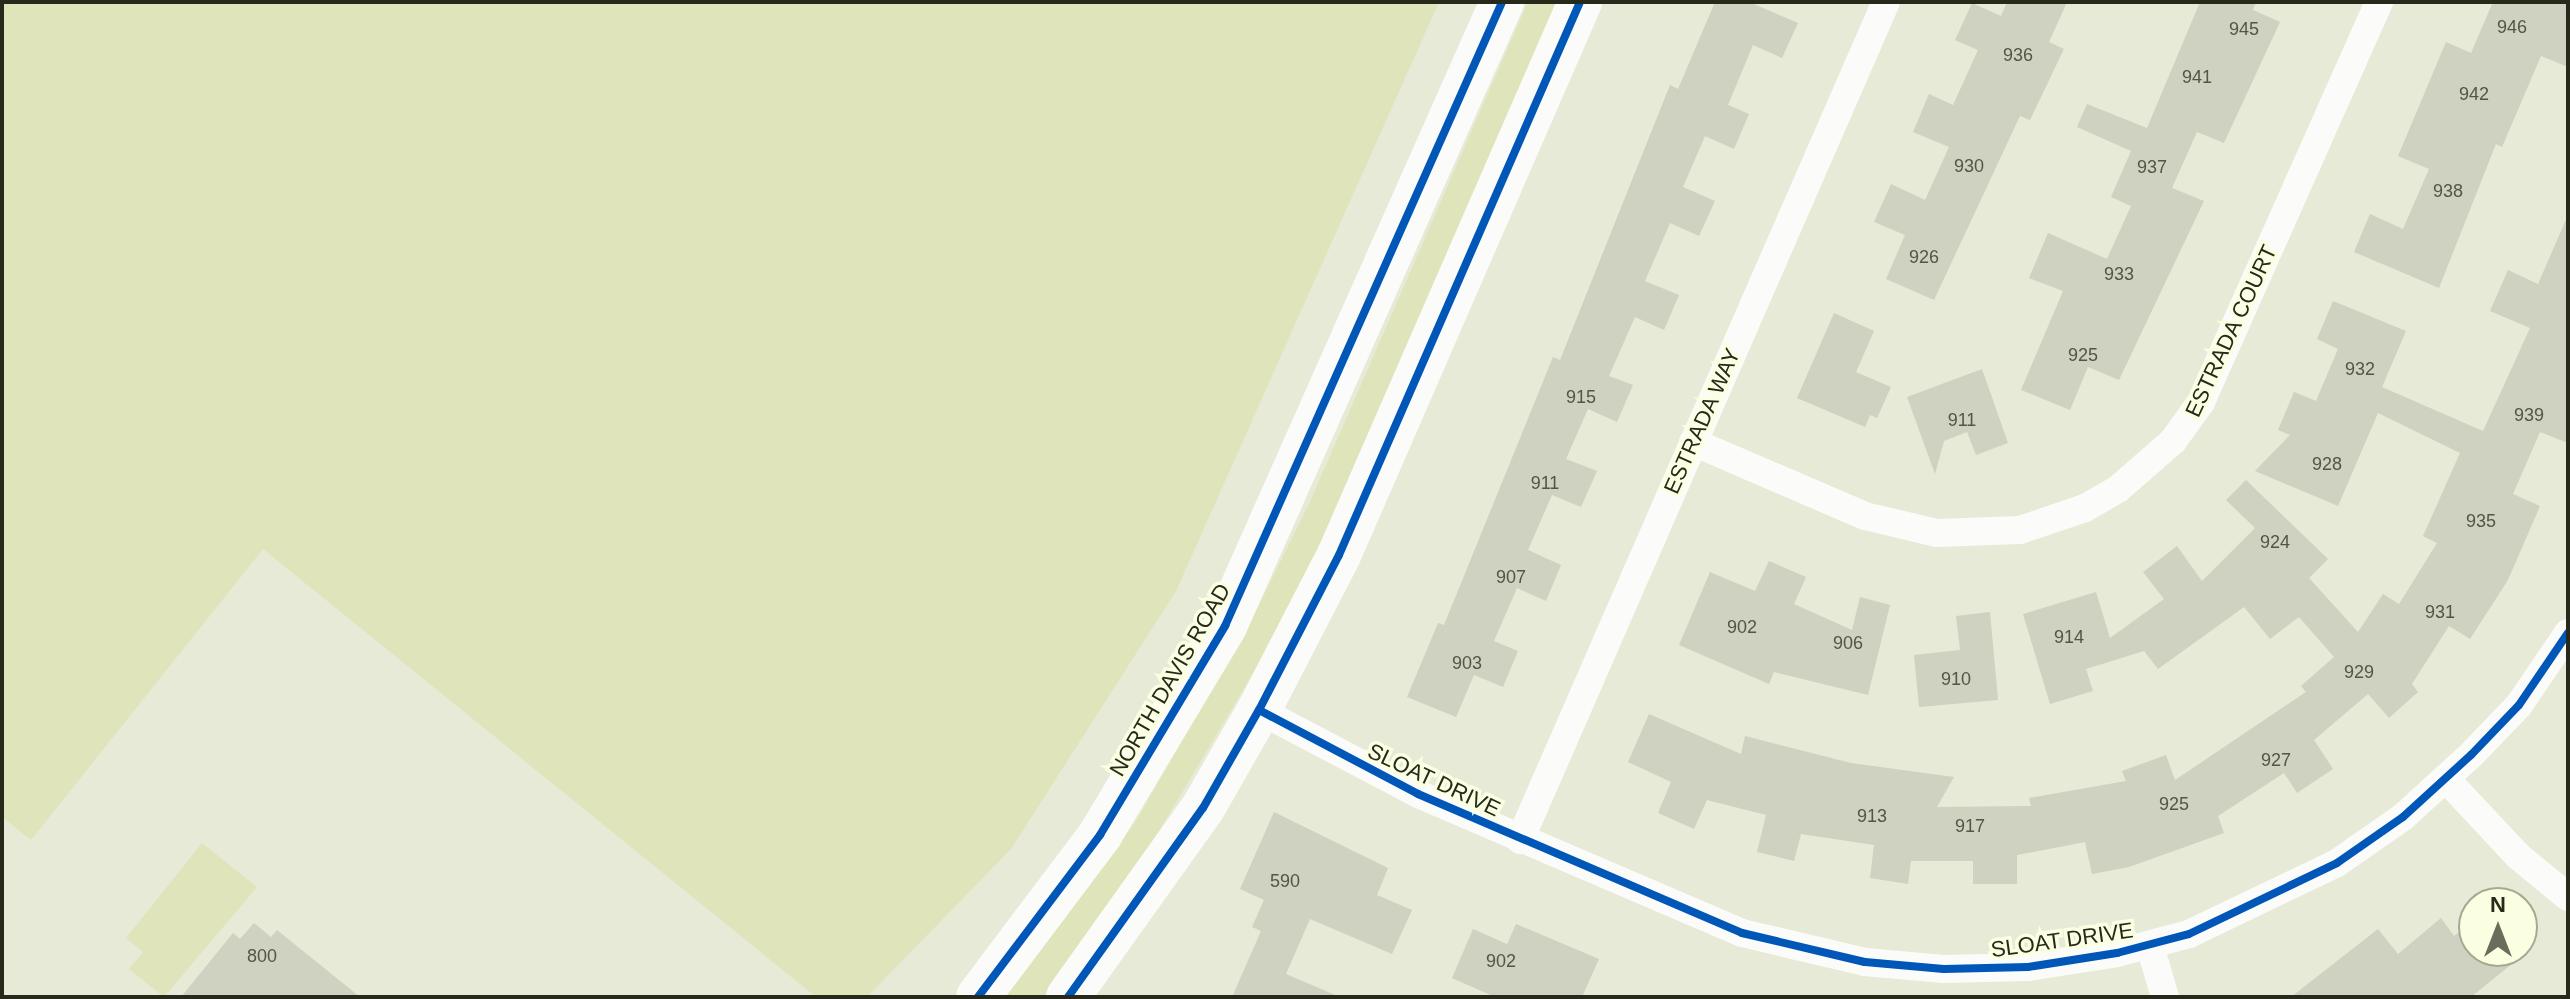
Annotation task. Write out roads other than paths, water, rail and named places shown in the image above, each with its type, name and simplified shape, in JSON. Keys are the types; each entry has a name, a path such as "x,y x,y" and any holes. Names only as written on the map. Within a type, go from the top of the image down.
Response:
{"highway":[{"name":"NORTH DAVIS ROAD","path":"978,997 1100,835 1225,626 1502,2"},
{"path":"1068,997 1186,833 1259,710 1339,555 1580,2"}],"street":[{"name":"ESTRADA WAY","path":"1520,840 1886,2"},
{"name":"ESTRADA COURT","path":"1693,442 1865,516 1937,533 2020,530 2085,508 2118,489 2173,441 2201,402 2379,2"},
{"name":"SLOAT DRIVE","path":"1259,710 1418,794 1742,933 1852,960 1985,969 2083,960 2150,946 2226,919 2314,876 2403,817 2446,779 2519,705 2568,633"},
{"path":"2446,779 2518,856 2568,897"},
{"path":"2150,946 2165,997"}]}
